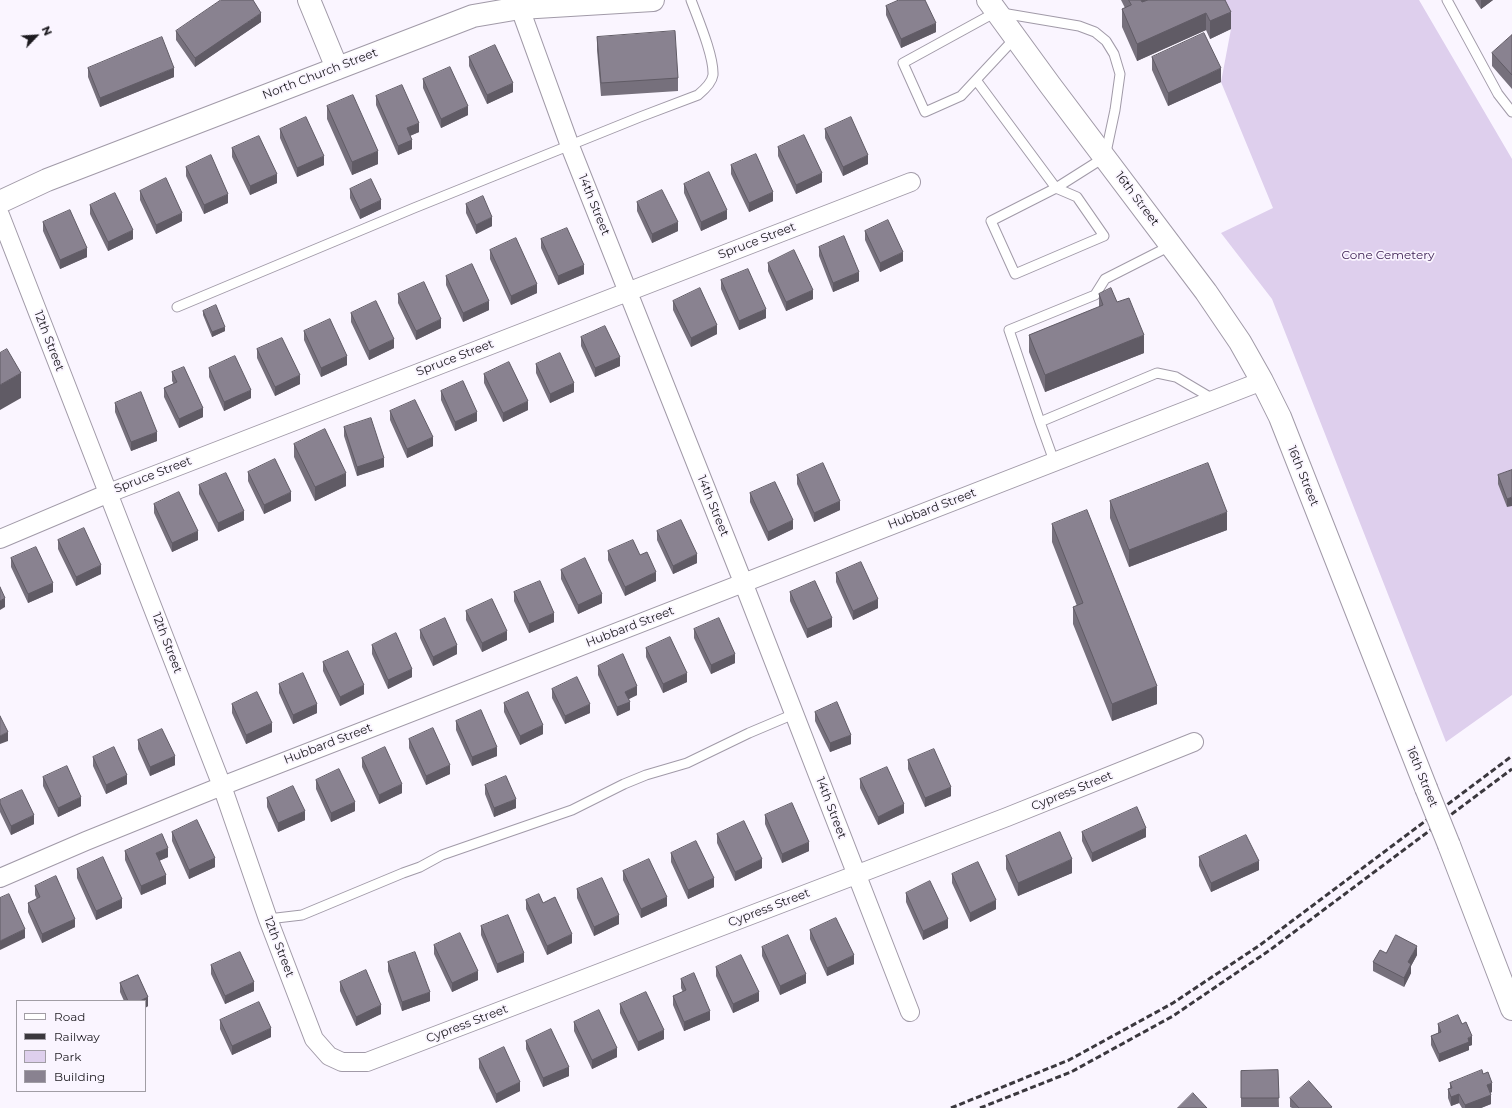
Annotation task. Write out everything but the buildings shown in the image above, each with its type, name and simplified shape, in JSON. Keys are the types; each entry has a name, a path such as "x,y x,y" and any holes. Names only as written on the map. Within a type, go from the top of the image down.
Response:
{"street":[{"path":"309,0 337,68"},
{"name":"North Church Street","path":"0,202 47,180 473,16 519,4 653,0"},
{"name":"14th Street","path":"519,4 570,146 744,582 910,1012"},
{"name":"16th Street","path":"992,6 1172,245 1240,342 1262,381 1280,417 1512,1009"},
{"name":"Spruce Street","path":"0,539 109,492 911,182"},
{"name":"12th Street","path":"0,215 109,492 222,786 268,919 314,1039 329,1056 342,1062"},
{"name":"Hubbard Street","path":"0,878 86,840 222,786 1262,381"},
{"name":"Cypress Street","path":"342,1062 367,1062 1007,817 1194,742"}],"lane":[{"path":"177,307 414,208 698,95 705,89 713,76 710,57 691,0"},
{"path":"1447,0 1498,94 1512,112"},
{"path":"976,80 1056,188 1077,197 1104,236 1015,274 992,221 1056,188 1105,157 1115,110 1120,74 1114,54 1106,41 1095,32 1079,26 992,6 904,63 925,112 961,96 976,80 1016,38"},
{"path":"1054,461 1009,330 1095,295 1105,279 1172,245"},
{"path":"1040,422 1157,373 1176,377 1213,399"},
{"path":"268,919 288,918 302,915 402,873 420,867 442,855 572,810 624,784 646,775 687,763 749,733 794,714"}],"green space":[{"name":"Cone Cemetery","path":"1217,0 1419,0 1512,159 1512,695 1446,742 1272,299 1221,233 1273,208 1221,82 1231,29"}],"railway":[{"path":"951,1108 1069,1060 1173,1003 1260,945 1512,756"},
{"path":"980,1108 1071,1072 1173,1016 1270,950 1512,769"}]}
